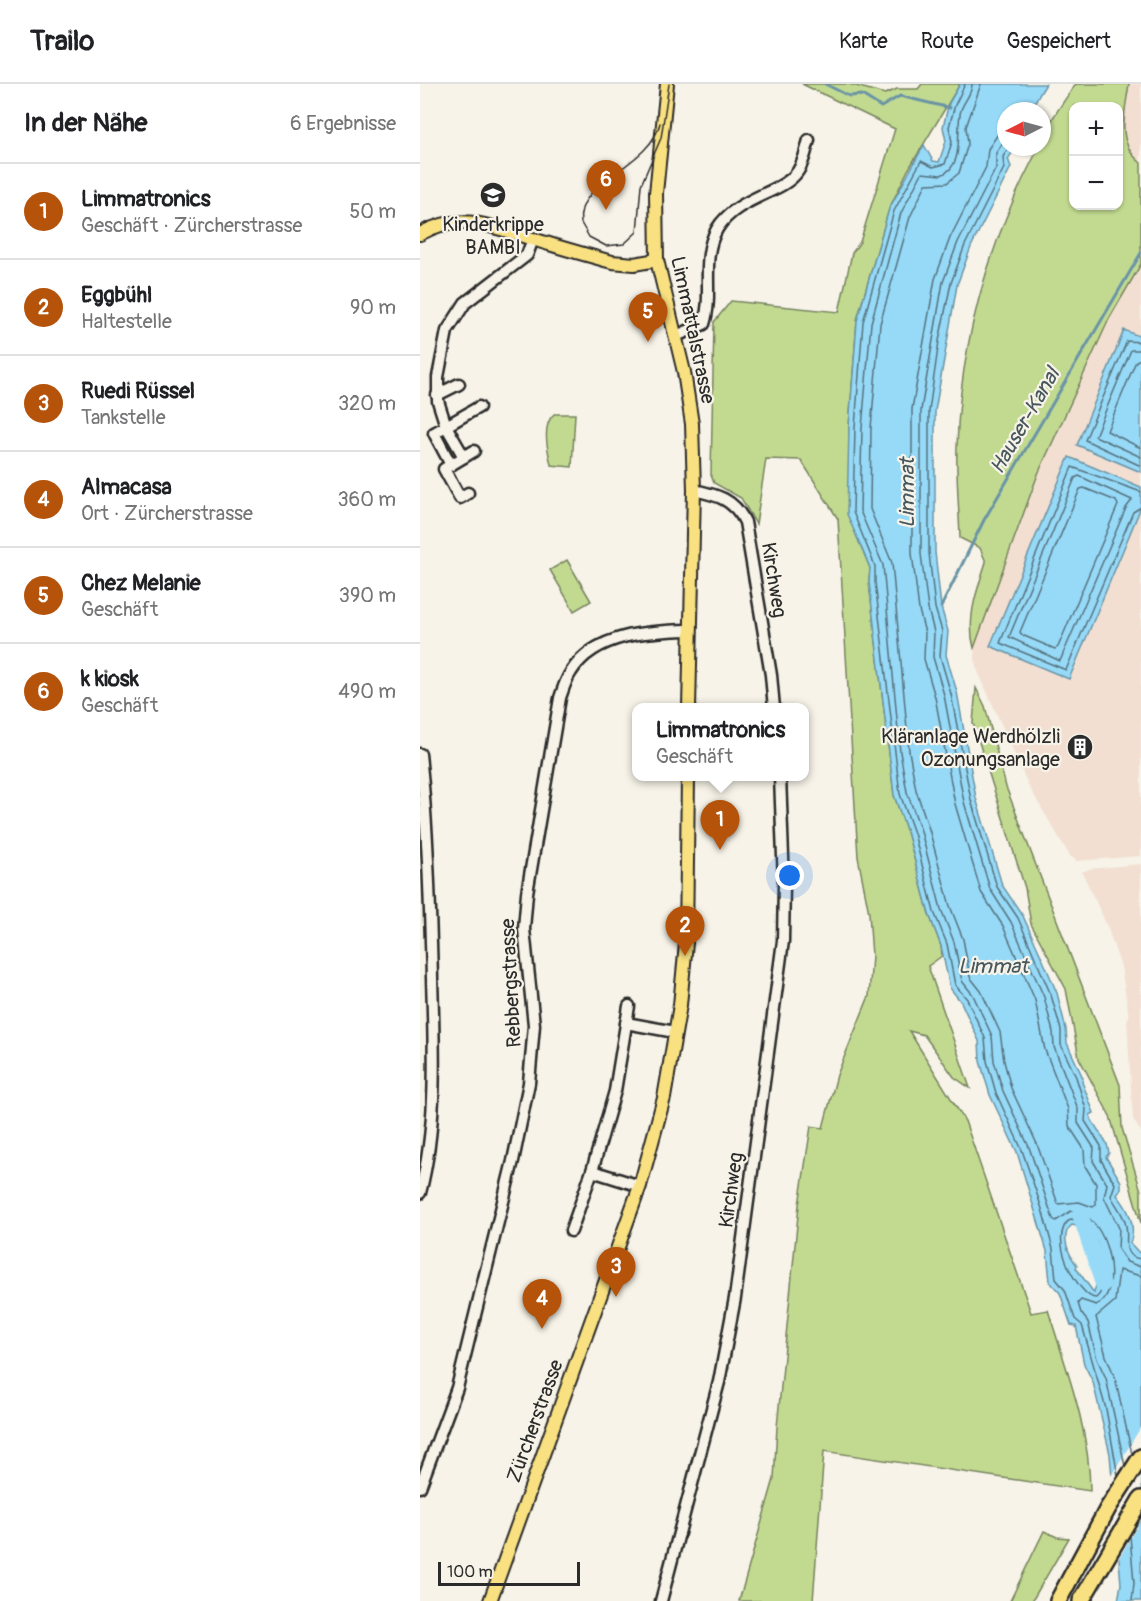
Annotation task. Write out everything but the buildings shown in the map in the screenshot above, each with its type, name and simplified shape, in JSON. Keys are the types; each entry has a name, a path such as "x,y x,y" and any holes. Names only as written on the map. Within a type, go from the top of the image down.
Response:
{"highway":[{"path":"1058,1601 1075,1566 1141,1457"},
{"path":"1081,1601 1141,1499"}],"main road":[{"name":"Limmattalstrasse","path":"667,84 656,193 657,260 676,336 690,408 694,490 690,625"},
{"path":"420,234 432,227 450,222 480,222 612,262 634,264 657,260"},
{"path":"689,703 690,625"},
{"name":"Zürcherstrasse","path":"490,1601 640,1186 664,1098 686,943 688,781"}],"street":[{"path":"676,336 704,324 709,247 717,229 728,215 742,204 790,179 798,171 809,140"},
{"path":"468,493 460,498 444,469 469,454 446,426 437,395 441,356 447,331 465,303 527,255 533,239"},
{"path":"437,395 459,384"},
{"path":"451,465 434,433 479,407"},
{"name":"Kirchweg","path":"694,490 727,499 734,504 745,522 771,675 774,703"},
{"name":"Rebbergstrasse","path":"420,1487 457,1388 530,1083 534,1024 524,929 529,882 560,698 570,673 593,649 632,635 690,625"},
{"path":"420,754 429,870 434,1057 429,1143 420,1193"},
{"name":"Kirchweg","path":"661,1601 720,1382 736,1287 783,941 780,781"},
{"path":"571,1231 592,1171 615,1091 629,1006"},
{"path":"626,1023 675,1032"},
{"path":"592,1171 640,1186"}],"shaded area":[{"path":"1129,84 1141,84 1141,163 1128,153 1123,129"},
{"path":"1141,264 1141,856 1077,861 1070,856 1029,787 976,667 974,648 1038,474 1109,319"},
{"path":"1141,864 1141,1132 1133,1119 1127,1021 1129,1016 1121,967 1107,926 1082,872 1089,869"}],"green space":[{"path":"802,84 849,84 885,94 897,89 918,89 922,84 960,84 908,170 889,209 857,320 849,427 859,541 870,568 869,582 894,795 908,835 929,914 941,946 942,956 928,966 970,1088 954,1077 924,1035 909,1031 965,1121 1031,1313 1048,1310 1081,1422 1089,1468 1090,1491 824,1451 813,1601 739,1601 774,1479 799,1205 811,1126 823,1128 837,1075 869,996 872,956 869,913 858,857 838,519 801,460 766,459 756,524 741,498 714,483 711,475 714,322 731,301 839,312 852,253 860,242 895,129"},
{"path":"1076,84 1129,84 1124,126 1128,146 1141,163 1141,264 1109,319 1038,474 974,648 972,615 986,562 980,548 960,538 957,447 964,369 971,330 992,255 1035,156 1051,156 1051,121"},
{"path":"554,414 575,414 572,467 551,465 547,431"},
{"path":"567,560 591,601 574,611 550,570"},
{"path":"976,688 985,706 1006,787 1120,1085 1122,1128 1141,1191 1141,1223 1110,1116 1079,1058 1066,989 1031,924 1025,888 973,723"},
{"path":"1044,1531 1057,1537 1069,1538 1032,1601 1010,1601"}],"water":[{"name":"Limmat","path":"960,84 1046,84 1035,102 997,102 997,156 1010,156 1008,159 1011,167 971,247 957,285 935,411 935,552 941,607 948,631 946,655 957,692 976,798 1002,885 1023,916 1057,993 1067,1043 1083,1078 1082,1082 1094,1113 1090,1115 1091,1119 1107,1144 1109,1153 1106,1157 1121,1182 1121,1189 1117,1195 1125,1206 1132,1224 1130,1243 1141,1255 1141,1601 1118,1601 1121,1584 1110,1454 1093,1382 1084,1364 1076,1326 1071,1325 1060,1293 1050,1282 1047,1251 1017,1152 990,1095 980,1061 979,1041 961,1002 950,988 941,946 929,914 908,835 894,795 869,582 870,568 847,514 849,427 857,321 889,209 924,145 933,161 939,162 946,141 943,127 949,103","holes":["1072,1225 1081,1227 1089,1242 1097,1267 1094,1293 1076,1268 1077,1265 1071,1256 1066,1239 1068,1229"]},
{"path":"1124,330 1141,337 1141,472 1077,445"},
{"path":"1069,457 1141,487 1141,507 1069,679 990,646"}],"pier":[{"path":"1141,1427 1141,1520 1116,1563 1109,1511 1109,1479"}],"waterway":[{"path":"825,84 849,96 862,95 881,107 900,96 950,108"},
{"name":"Hauser-Kanal","path":"941,607 984,520 1141,253"},
{"name":"Limmat","path":"1080,1214 1103,1284"}],"tram line":[{"path":"660,123 653,138 642,152 600,185 589,196 582,208 581,223 589,237 606,246 624,244 637,232 641,185 661,138 669,84"}],"place":[{"name":"Kinderkrippe BAMBI","path":"493,195"},
{"name":"k kiosk","path":"606,210"},
{"name":"Chez Melanie","path":"648,342"},
{"name":"Kläranlage Werdhölzli Ozonungsanlage","path":"1080,747"},
{"name":"Limmatronics","path":"720,850"},
{"name":"Eggbühl","path":"685,956"},
{"name":"Ruedi Rüssel","path":"616,1297"},
{"name":"Almacasa","path":"542,1329"}]}
